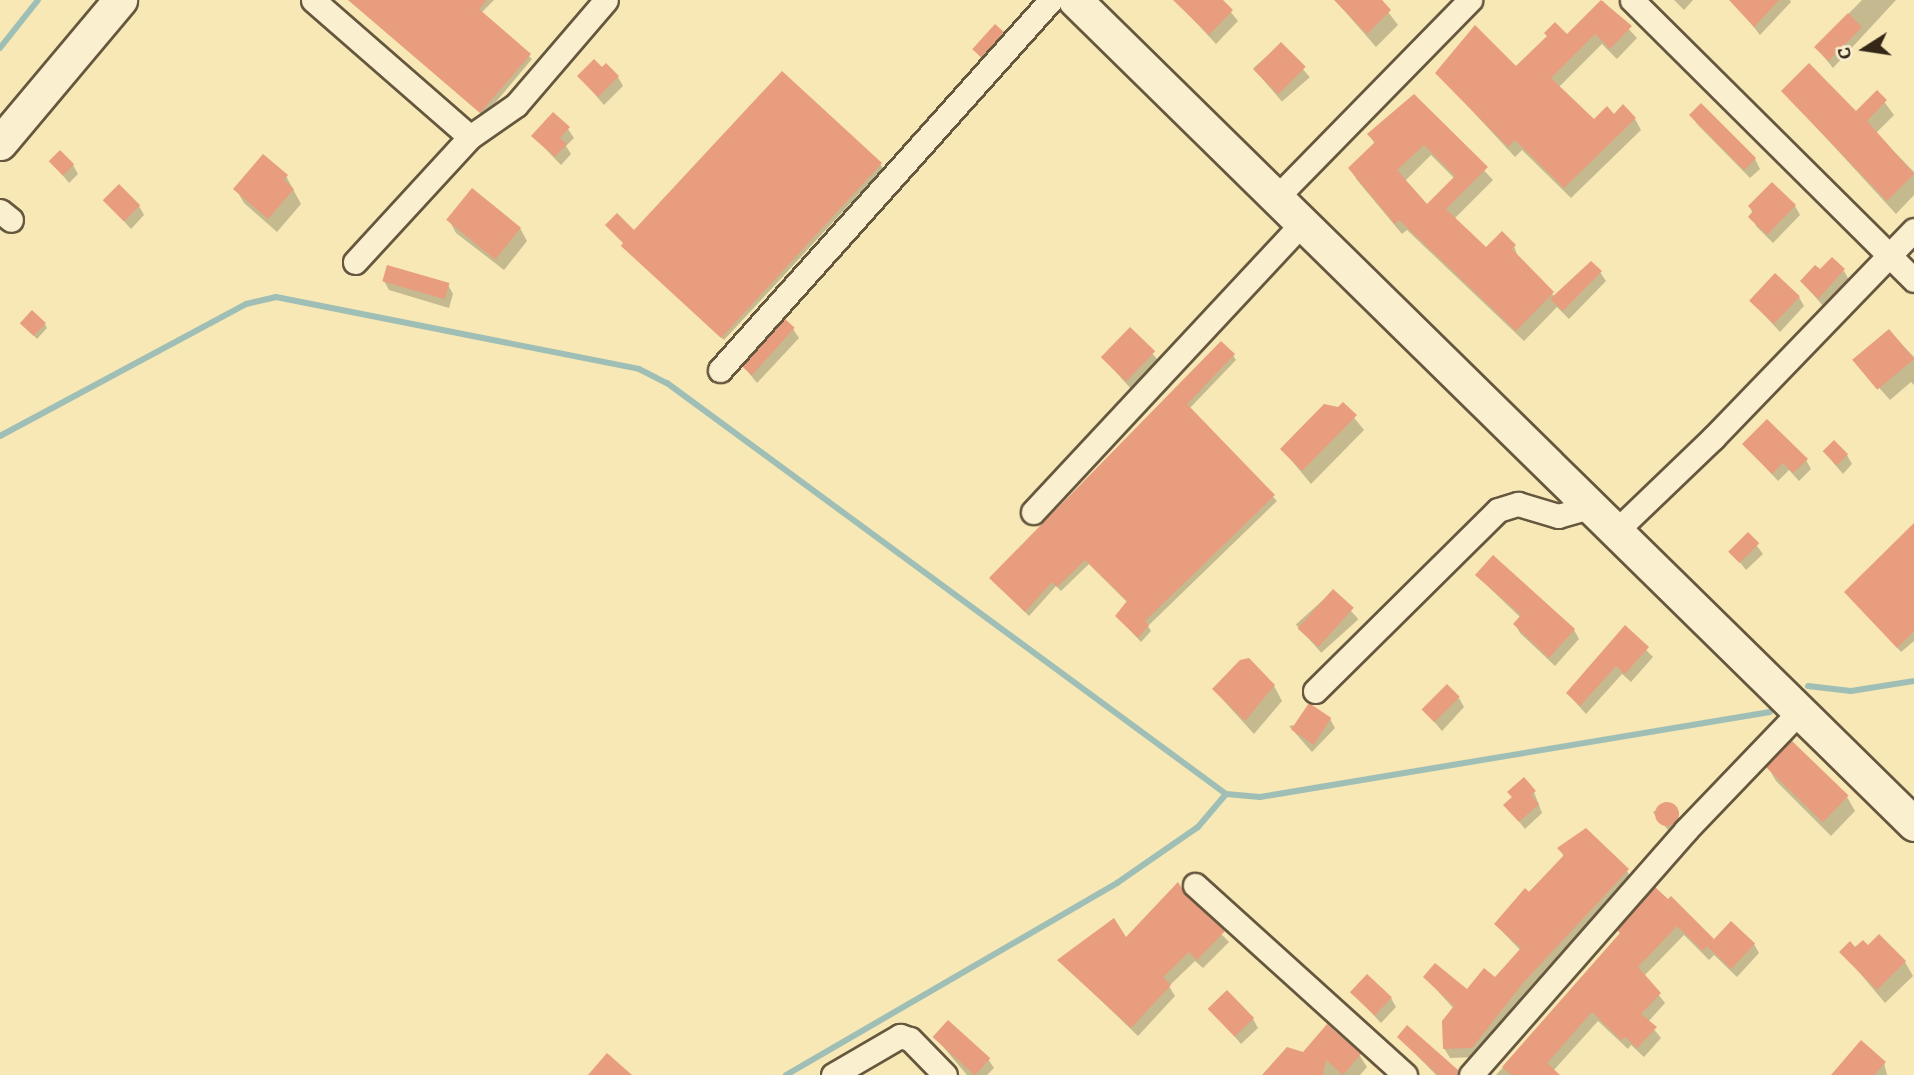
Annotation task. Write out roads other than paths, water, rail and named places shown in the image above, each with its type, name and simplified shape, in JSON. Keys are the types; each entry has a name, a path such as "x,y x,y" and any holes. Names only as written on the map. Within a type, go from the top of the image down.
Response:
{"main road":[{"path":"0,143 120,0"},
{"path":"1074,0 1914,824"}],"street":[{"path":"313,0 470,137"},
{"path":"355,262 470,137 516,105 606,0"},
{"path":"720,370 1051,0"},
{"path":"1275,199 1471,0"},
{"path":"1632,0 1914,281"},
{"path":"1033,512 1302,224"},
{"path":"1615,532 1713,438 1914,230"},
{"path":"1315,691 1499,510 1518,505 1558,516 1588,507"},
{"path":"1471,1075 1676,841 1799,712"},
{"path":"1195,885 1405,1075"},
{"path":"834,1075 900,1036 910,1039 945,1075"}],"waterway":[{"path":"0,48 38,0"},
{"path":"0,436 246,304 276,297 639,369 667,383 1226,794 1260,797 1770,712"},
{"path":"1808,686 1851,691 1914,681"},
{"path":"786,1075 1117,883 1198,827 1226,794"}]}
